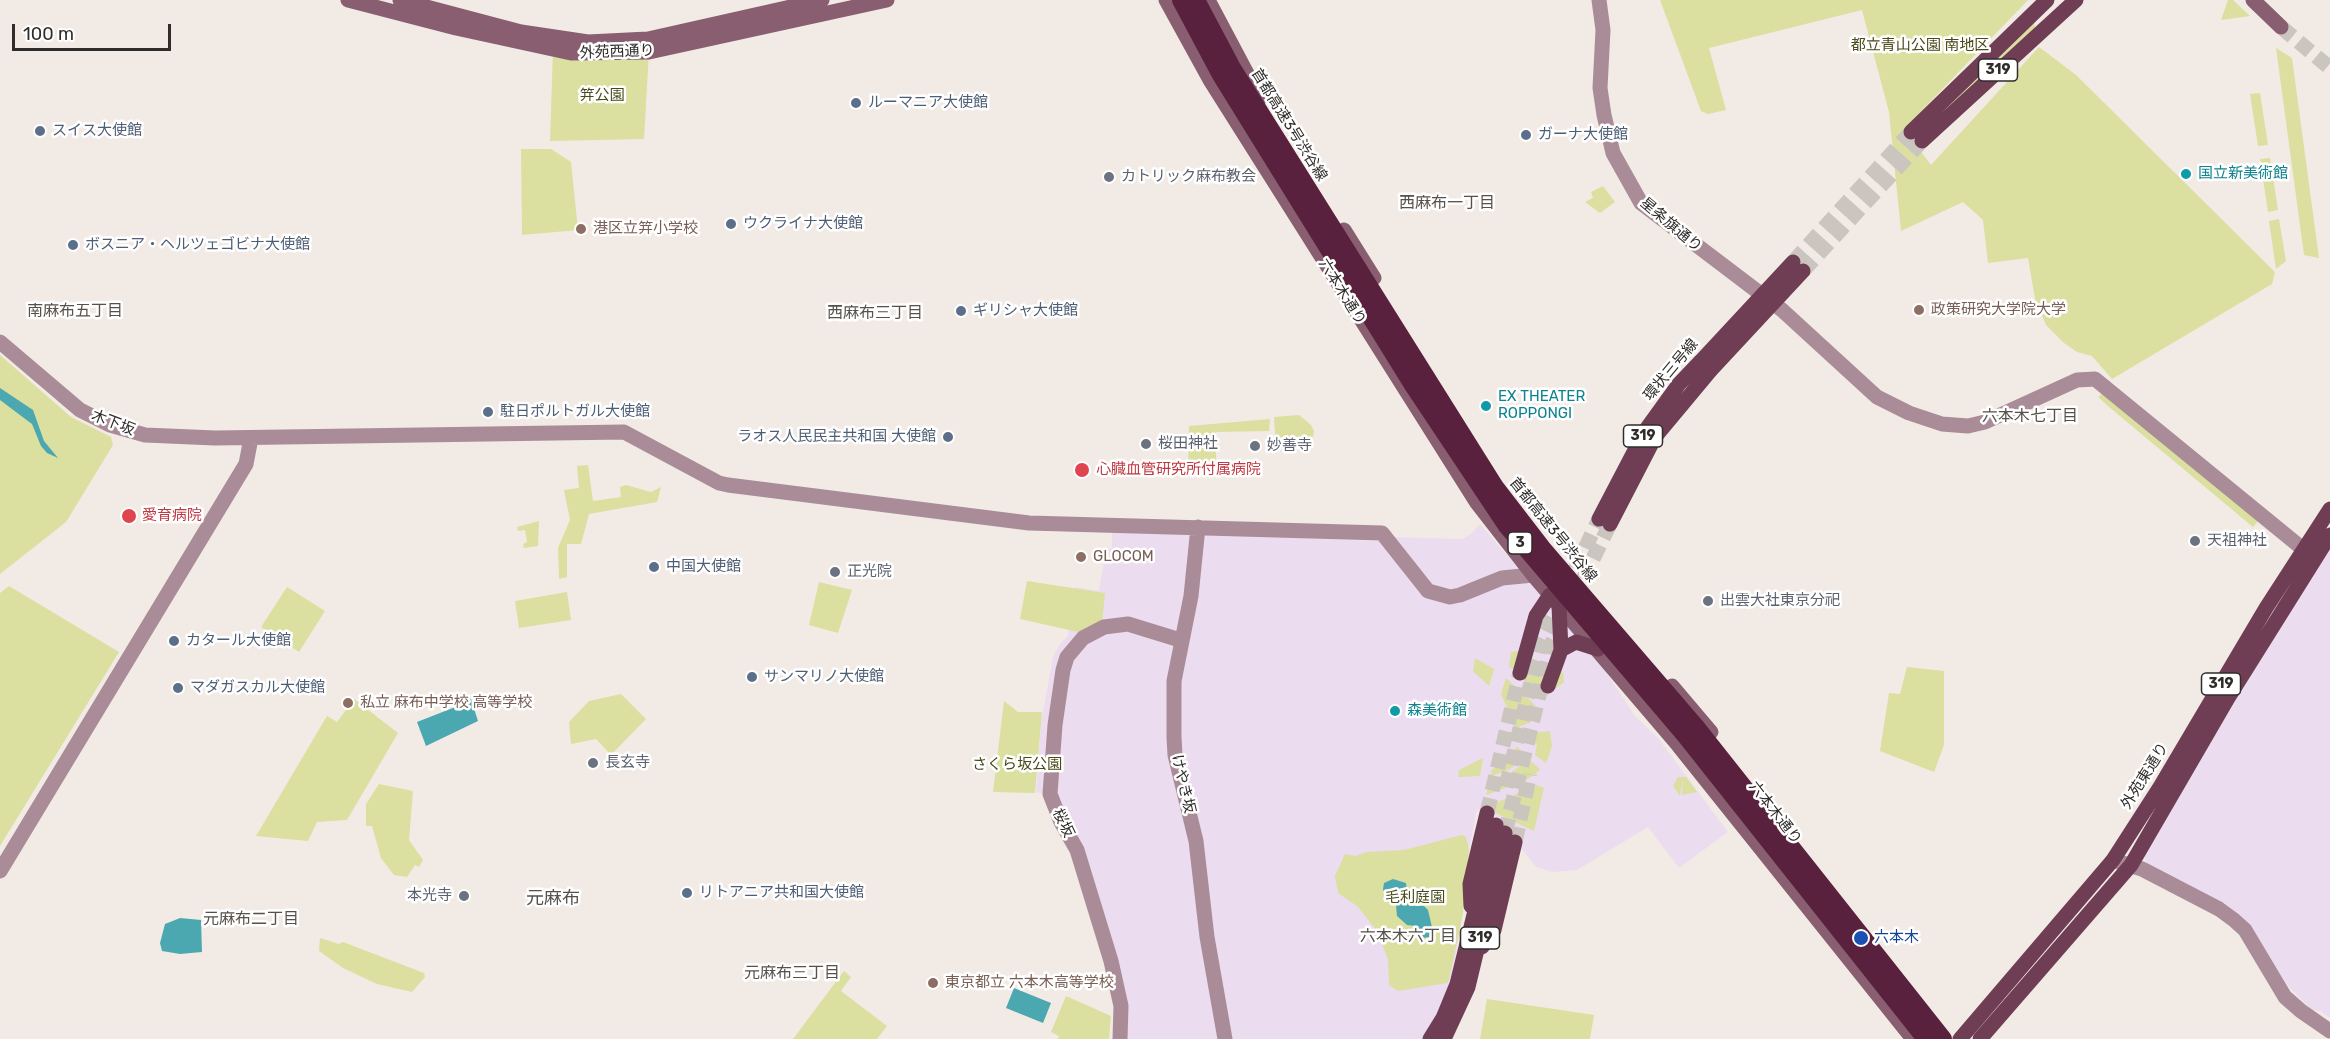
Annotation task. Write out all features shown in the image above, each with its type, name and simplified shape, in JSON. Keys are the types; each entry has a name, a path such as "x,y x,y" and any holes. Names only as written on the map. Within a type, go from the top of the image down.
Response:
{"highway":[{"name":"首都高速3号渋谷線","path":"1181,0 1227,85 1490,502 1530,556 1685,735 1926,1039"},
{"name":"首都高速3号渋谷線","path":"1198,0 1232,68 1495,487 1542,549 1696,727 1943,1039"}],"main road":[{"name":"外苑西通り","path":"348,0 456,28 571,53 649,52 887,0"},
{"name":"外苑西通り","path":"400,0 521,32 588,42 648,39 822,0"},
{"name":"六本木通り","path":"1166,0 1190,49 1477,503 1533,575 1554,592"},
{"path":"1176,0 1244,133"},
{"path":"1198,0 1216,33 1261,99"},
{"path":"1208,0 1261,99 1299,162 1347,267 1490,492 1555,573 1554,592 1560,607 1598,649 1913,1039"},
{"name":"319","path":"2047,0 1916,136 2076,0"},
{"path":"2253,0 2281,27"},
{"name":"六本木通り","path":"1299,162 1500,481 1590,593 1695,712 1953,1039"},
{"name":"環状三号線","path":"1604,521 1645,431 1680,384 1705,367 1798,266"},
{"name":"外苑東通り","path":"1980,1039 2131,865 2310,554 2330,509"},
{"name":"外苑東通り","path":"1960,1039 2112,860 2160,788 2266,608 2310,554 2330,535"},
{"path":"1554,592 1590,593"},
{"path":"1521,673 1536,616 1554,592"},
{"path":"1548,686 1561,650 1560,607"},
{"path":"1561,650 1576,642 1598,649"},
{"name":"319","path":"1430,1039 1443,1018 1457,984 1472,924 1470,884 1501,829 1478,951 1463,1003 1444,1039"},
{"path":"1879,944 1883,976 1934,1039"},
{"path":"1900,1022 1912,1011"}],"street":[{"name":"星条旗通り","path":"1599,0 1603,30 1600,84 1602,102 1613,153 1629,186 1654,214 1782,310 1877,397 1909,413 1942,424 1978,425 2076,380 2095,379 2310,554"},
{"name":"木下坂","path":"0,342 80,410 110,425 160,437 251,438 624,432 719,483 997,521 1382,533 1428,591 1450,597 1460,596 1502,578 1533,575"},
{"path":"0,871 246,464 251,438"},
{"name":"けやき坂","path":"1198,527 1191,597 1180,640 1174,681 1175,755 1196,841 1207,937 1226,1039"},
{"name":"桜坂","path":"1120,1039 1121,1006 1111,961 1077,850 1061,822 1050,795 1054,725 1067,657 1083,638 1104,627 1128,624 1180,640"},
{"path":"2112,860 2131,865 2219,909 2234,920 2245,930 2285,997 2324,1033"}],"shaded area":[{"path":"1480,524 1596,657 1635,716 1658,738 1728,832 1679,868 1648,827 1577,870 1553,872 1536,867 1493,813 1477,810 1466,864 1466,890 1453,974 1437,1015 1422,1039 1126,1039 1057,796 1036,792 1041,723 1053,657 1059,645 1068,636 1075,587 1099,591 1106,550 1112,548 1112,530 1379,541 1390,537 1462,539 1471,534"},
{"path":"2330,543 2330,1018 2320,1011 2312,1010 2288,986 2244,919 2226,904 2149,866 2143,855"}],"green space":[{"name":"都立青山公園 南地区","path":"1660,0 2028,0 1904,129 1931,165 2039,47 2076,75 2275,272 2272,284 2112,379 2092,356 2077,352 2046,325 2035,299 2028,258 1988,263 1983,220 1963,202 1901,231 1889,112 1862,10 1709,48 1726,110 1708,114 1701,111"},
{"path":"2228,0 2233,0 2250,16 2221,20"},
{"path":"2029,23 2034,23 2035,28 1918,136"},
{"path":"2276,48 2292,58 2319,258 2304,255"},
{"name":"笄公園","path":"553,50 649,52 644,139 550,141"},
{"path":"2260,93 2268,145 2258,146 2250,94"},
{"path":"521,149 551,149 571,162 578,230 522,235"},
{"path":"2270,158 2278,210 2268,212 2260,159"},
{"path":"1603,186 1615,202 1600,213 1585,202 1593,198 1591,192"},
{"path":"2279,219 2286,261 2276,269 2269,221"},
{"path":"0,355 71,417 111,437 113,445 66,522 0,574"},
{"path":"2104,392 2259,520 2253,527 2098,397"},
{"path":"1299,415 1311,425 1314,431 1313,437 1306,441 1276,446 1274,417"},
{"path":"1270,419 1269,431 1216,432 1216,469 1188,471 1189,426"},
{"path":"588,465 593,501 621,497 620,487 626,485 651,492 661,487 657,502 589,514 581,544 567,544 567,577 559,579 558,548 570,520 564,490 579,488 577,466"},
{"path":"539,521 538,546 524,548 523,544 527,542 525,530 518,531 517,527"},
{"path":"1027,581 1105,593 1102,625 1083,633 1020,619"},
{"path":"819,582 852,590 838,633 809,625"},
{"path":"9,586 119,652 0,846 0,593"},
{"path":"287,587 325,611 299,652 261,627"},
{"path":"567,592 571,620 519,628 515,601"},
{"path":"1517,651 1563,673 1564,682 1544,698 1509,666 1511,652"},
{"path":"1475,658 1494,669 1489,686 1473,671"},
{"path":"1907,667 1944,671 1944,745 1934,772 1880,751 1889,693 1900,694"},
{"path":"1506,678 1535,705 1526,712 1531,722 1516,728 1501,694"},
{"path":"621,694 646,719 611,755 596,739 571,744 569,722 589,701"},
{"path":"354,699 398,733 347,820 317,822 308,841 256,836 327,716 337,722"},
{"name":"さくら坂公園","path":"1004,701 1018,712 1042,712 1035,793 993,792"},
{"path":"1550,731 1552,746 1546,763 1535,755 1537,744 1523,741 1525,734"},
{"path":"1517,747 1527,756 1507,771 1490,776 1492,770"},
{"path":"1483,758 1480,776 1458,777 1459,770"},
{"path":"1529,760 1540,769 1536,774 1522,782 1486,795 1490,780 1512,772"},
{"path":"1678,777 1686,777 1697,792 1682,795 1683,778 1680,796 1673,786"},
{"path":"379,784 413,791 409,840 423,860 419,867 415,865 407,877 394,875 381,858 372,826 366,826 366,804"},
{"path":"1537,785 1544,788 1534,831 1485,808"},
{"name":"毛利庭園","path":"1462,835 1466,837 1469,851 1463,913 1449,980 1447,983 1398,991 1389,985 1388,960 1378,932 1357,906 1338,893 1335,876 1345,854 1356,856 1366,852 1404,850"},
{"path":"320,938 339,944 343,942 424,973 425,977 412,992 377,984 343,968 319,951"},
{"path":"844,971 851,977 841,991 887,1026 877,1039 793,1039"},
{"path":"1066,996 1111,1016 1109,1039 1058,1039 1059,1036 1051,1032"},
{"path":"1487,999 1594,1015 1590,1039 1480,1039"}],"water":[{"path":"0,388 33,410 44,441 58,458 47,453 41,446 32,424 0,400"},
{"path":"470,696 478,721 426,746 417,722 463,704 462,699"},
{"path":"1393,879 1406,883 1409,906 1424,906 1428,910 1434,936 1423,938 1416,926 1407,925 1397,916 1396,905 1391,905 1386,900 1383,889 1384,883"},
{"path":"180,918 201,920 202,952 180,954 162,951 160,943 165,924"},
{"path":"1014,988 1051,1003 1043,1023 1006,1008"}],"tunnel":[{"path":"2281,27 2330,68"},
{"path":"1793,262 1911,132"},
{"path":"1803,271 1922,141"},
{"path":"1506,787 1541,641 1599,519"},
{"path":"1573,600 1610,524"},
{"path":"1505,833 1552,643 1561,624"},
{"path":"1487,813 1520,673"},
{"path":"1515,842 1530,774"}],"place":[{"name":"ルーマニア大使館","path":"856,103"},
{"name":"スイス大使館","path":"40,131"},
{"name":"ガーナ大使館","path":"1526,135"},
{"name":"国立新美術館","path":"2186,174"},
{"name":"カトリック麻布教会","path":"1109,177"},
{"name":"ウクライナ大使館","path":"731,224"},
{"name":"港区立笄小学校","path":"581,229"},
{"name":"ボスニア・ヘルツェゴビナ大使館","path":"73,245"},
{"name":"政策研究大学院大学","path":"1919,310"},
{"name":"ギリシャ大使館","path":"961,311"},
{"name":"EX THEATER ROPPONGI","path":"1486,406"},
{"name":"駐日ポルトガル大使館","path":"488,412"},
{"name":"ラオス人民民主共和国 大使館","path":"948,437"},
{"name":"桜田神社","path":"1146,444"},
{"name":"妙善寺","path":"1255,446"},
{"name":"心臓血管研究所付属病院","path":"1082,470"},
{"name":"愛育病院","path":"129,516"},
{"name":"天祖神社","path":"2195,541"},
{"name":"GLOCOM","path":"1081,557"},
{"name":"中国大使館","path":"654,567"},
{"name":"正光院","path":"835,572"},
{"name":"出雲大社東京分祀","path":"1708,601"},
{"name":"カタール大使館","path":"174,641"},
{"name":"サンマリノ大使館","path":"752,677"},
{"name":"マダガスカル大使館","path":"178,688"},
{"name":"私立 麻布中学校 高等学校","path":"348,703"},
{"name":"森美術館","path":"1395,711"},
{"name":"長玄寺","path":"593,763"},
{"name":"リトアニア共和国大使館","path":"687,893"},
{"name":"本光寺","path":"464,896"},
{"name":"六本木","path":"1861,938"},
{"name":"東京都立 六本木高等学校","path":"933,983"}],"district":[{"name":"西麻布一丁目","path":"1447,203"},
{"name":"南麻布五丁目","path":"75,311"},
{"name":"西麻布三丁目","path":"875,313"},
{"name":"六本木七丁目","path":"2030,416"},
{"name":"元麻布","path":"553,899"},
{"name":"元麻布二丁目","path":"251,919"},
{"name":"六本木六丁目","path":"1408,936"},
{"name":"元麻布三丁目","path":"792,973"}]}
